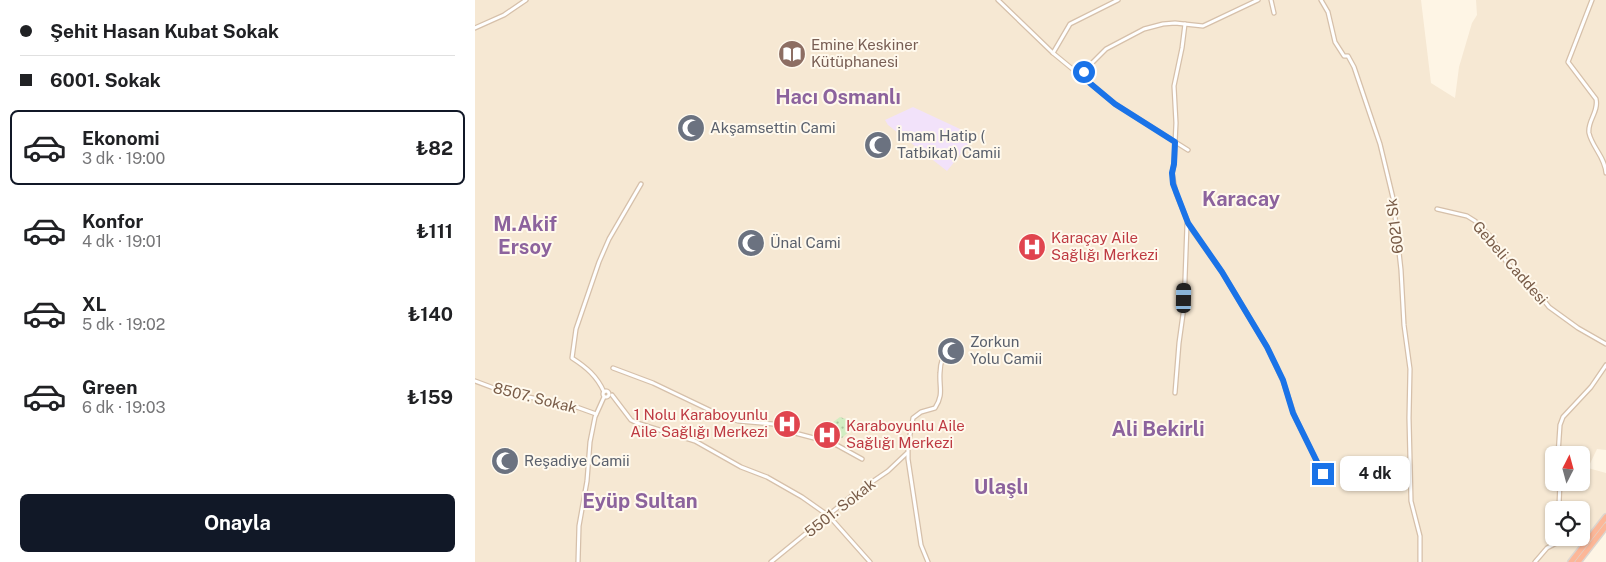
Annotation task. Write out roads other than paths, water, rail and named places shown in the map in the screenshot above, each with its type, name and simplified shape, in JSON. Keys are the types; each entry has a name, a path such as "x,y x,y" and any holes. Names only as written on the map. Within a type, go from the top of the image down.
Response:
{"highway":[{"path":"1571,562 1606,517"},
{"path":"1577,562 1606,526"}],"street":[{"path":"475,28 504,15 526,0"},
{"path":"998,0 1053,53 1115,104 1188,150"},
{"path":"1053,53 1070,24 1118,0"},
{"path":"1079,74 1084,72 1107,48 1136,33 1163,24 1208,25 1258,0"},
{"path":"1271,0 1274,12"},
{"name":"6021 Sk","path":"1321,0 1328,12 1335,42 1344,56 1348,56 1354,67 1380,144 1393,198 1401,270 1404,325 1410,369 1411,501 1420,536 1421,562"},
{"path":"1592,0 1568,62 1597,99 1598,106 1589,129 1589,135 1603,158 1606,172"},
{"path":"1185,24 1182,48 1174,81 1176,107 1173,184 1190,227 1222,272 1267,347 1283,380 1293,413 1323,474"},
{"path":"578,562 579,526 587,481 590,442 596,414 604,397 604,392 599,382 586,366 572,358 577,329 607,242 641,184"},
{"name":"Gebeli Caddesi","path":"1437,209 1461,214 1475,221 1492,238 1507,263 1535,289 1549,307 1578,328 1605,343"},
{"path":"1175,393 1184,308 1187,220"},
{"path":"928,562 921,545 908,453 913,418 921,412 935,408 940,397 940,366 951,342"},
{"path":"1559,446 1560,425 1563,417 1591,387 1606,365"},
{"path":"613,368 653,383 722,416 738,421 773,424 791,432 833,443 862,458"},
{"name":"8507. Sokak","path":"475,381 507,393 571,405 596,414"},
{"path":"612,395 631,420 695,441 741,467 767,477 802,497 829,516 870,562"},
{"name":"5501. Sokak","path":"771,562 853,495 888,471 908,453"},
{"path":"1535,562 1551,546"}],"place":[{"name":"Emine Keskiner Kütüphanesi","path":"792,54"},
{"name":"Akşamsettin Cami","path":"691,128"},
{"name":"İmam Hatip ( Tatbikat) Camii","path":"878,145"},
{"name":"Ünal Cami","path":"751,243"},
{"name":"Karaçay Aile Sağlığı Merkezi","path":"1032,247"},
{"name":"Zorkun Yolu Camii","path":"951,351"},
{"name":"1 Nolu Karaboyunlu Aile Sağlığı Merkezi","path":"787,424"},
{"name":"Karaboyunlu Aile Sağlığı Merkezi","path":"827,435"},
{"name":"Reşadiye Camii","path":"505,461"}],"district":[{"name":"Hacı Osmanlı","path":"838,97"},
{"name":"Karacay","path":"1241,199"},
{"name":"M.Akif Ersoy","path":"525,236"},
{"name":"Ali Bekirli","path":"1158,429"},
{"name":"Ulaşlı","path":"1001,487"},
{"name":"Eyüp Sultan","path":"640,501"}]}
